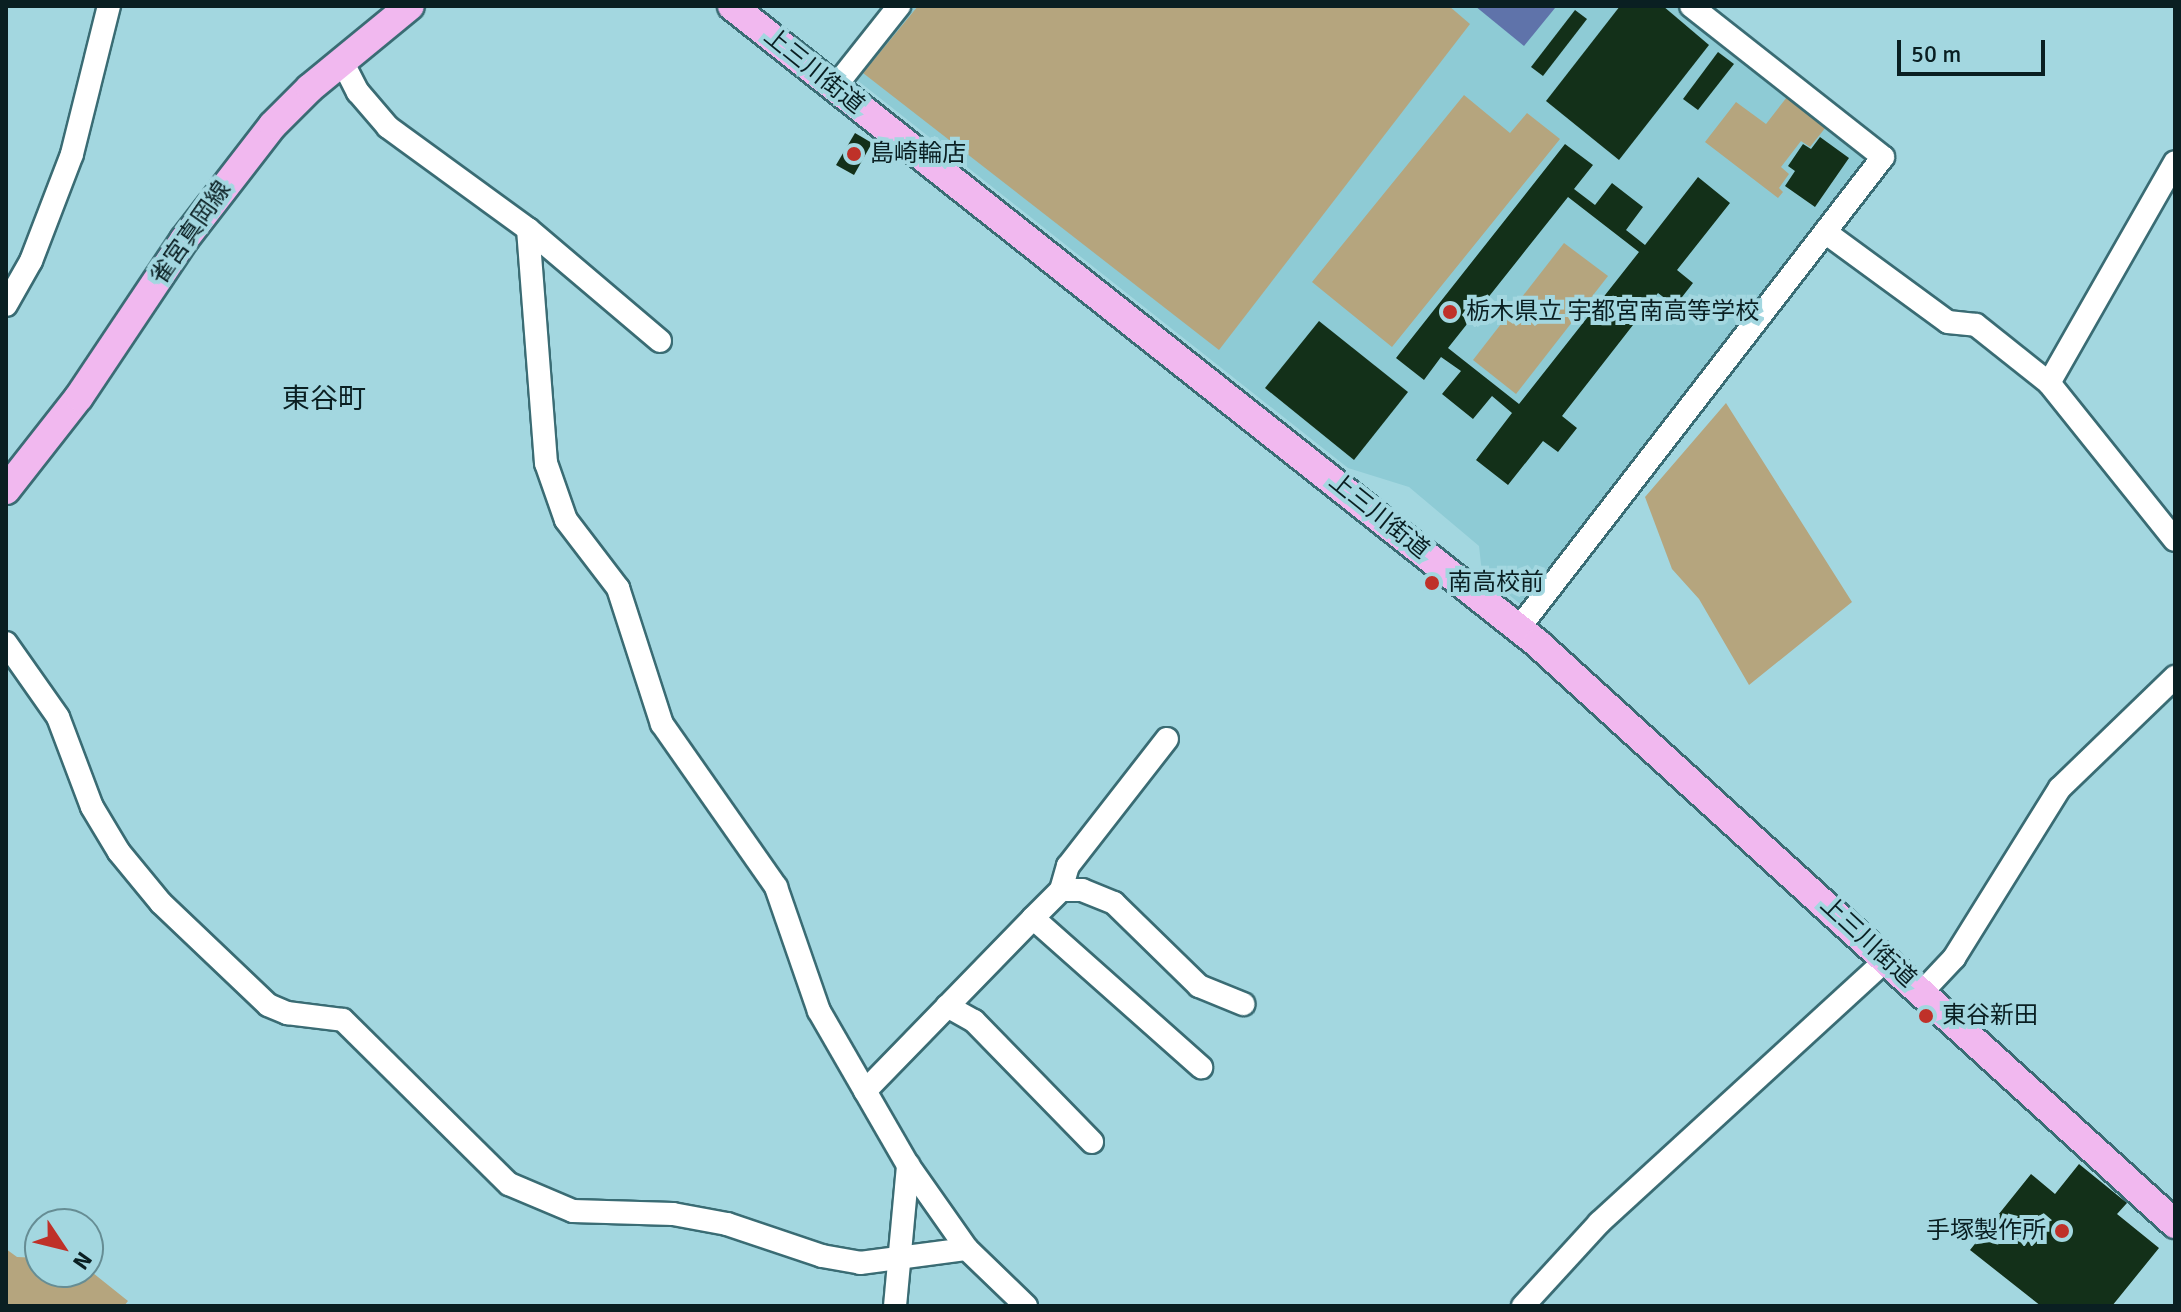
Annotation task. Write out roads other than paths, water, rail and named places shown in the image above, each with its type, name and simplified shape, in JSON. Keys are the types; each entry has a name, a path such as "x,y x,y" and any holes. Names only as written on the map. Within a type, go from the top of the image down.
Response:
{"main road":[{"name":"雀宮真岡線","path":"6,490 79,397 184,240 273,125 342,61 410,6"},
{"name":"上三川街道","path":"732,6 1519,628 1887,959 2175,1224"}],"street":[{"path":"6,305 31,261 72,154 109,6"},
{"path":"834,88 899,6"},
{"path":"1519,628 1883,157 1691,6"},
{"path":"342,61 358,92 388,127 528,229 660,341"},
{"path":"2049,383 2175,162"},
{"path":"528,229 546,463 566,520 618,588 662,724 776,887 819,1011 908,1165 967,1249 1026,1306"},
{"path":"1825,232 1948,322 1976,325 2049,383 2175,540"},
{"path":"6,643 58,717 99,818 119,852 161,903 268,1005 287,1013 343,1020 509,1184 573,1211 673,1214 727,1224 822,1256 860,1263 899,1261 967,1249"},
{"path":"1922,992 1954,958 2060,788 2175,677"},
{"path":"865,1091 1061,890 1068,866 1167,739"},
{"path":"1061,890 1082,890 1114,903 1199,986 1243,1004"},
{"path":"1033,918 1201,1067"},
{"path":"1523,1306 1599,1223 1887,959"},
{"path":"947,1006 974,1021 1092,1142"},
{"path":"895,1306 908,1165"}],"place":[{"name":"島崎輪店","path":"854,154"},
{"name":"栃木県立 宇都宮南高等学校","path":"1450,312"},
{"name":"南高校前","path":"1432,583"},
{"name":"東谷新田","path":"1926,1016"},
{"name":"手塚製作所","path":"2062,1231"}],"district":[{"name":"東谷町","path":"324,399"}]}
